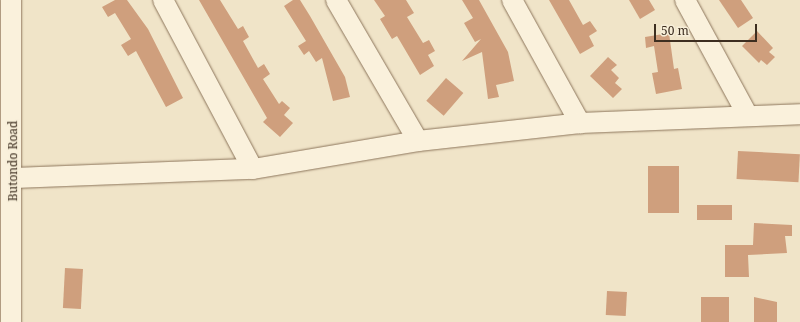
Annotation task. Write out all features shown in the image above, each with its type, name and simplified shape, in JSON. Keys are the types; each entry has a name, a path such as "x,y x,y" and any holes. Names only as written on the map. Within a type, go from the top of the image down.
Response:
{"street":[{"name":"Butondo Road","path":"11,0 14,178 11,322"},
{"path":"163,0 253,169"},
{"path":"336,0 418,140"},
{"path":"512,0 580,123"},
{"path":"685,0 747,114"},
{"path":"0,95 13,115"},
{"path":"14,178 171,175 253,169 418,140 580,123 747,114 800,114"}],"building":[{"path":"115,0 127,0 148,29 183,98 166,107 136,51 128,56 121,45 131,39 115,13 108,17 102,7"},
{"path":"199,0 220,0 238,29 243,26 249,37 243,41 258,68 264,64 270,74 263,79 279,104 282,101 290,108 284,115 293,123 280,137 263,122 267,118"},
{"path":"293,0 300,0 310,16 345,77 350,97 333,101 322,58 316,62 309,51 304,55 298,46 306,41 284,6"},
{"path":"374,0 406,0 414,13 407,17 423,43 429,40 435,51 428,55 434,66 420,75 397,36 392,39 380,19 385,16"},
{"path":"462,0 479,0 508,52 514,81 496,85 499,97 488,99 482,52 462,61 481,39 475,42 464,23 473,18"},
{"path":"549,0 569,0 583,25 590,21 597,31 589,36 594,46 580,54"},
{"path":"629,0 649,0 655,10 640,19"},
{"path":"719,0 741,0 753,18 738,28"},
{"path":"757,31 773,48 769,52 775,57 767,65 761,60 759,63 742,46"},
{"path":"669,33 674,69 678,68 682,89 656,94 652,73 658,72 654,46 646,48 645,37"},
{"path":"608,57 617,65 611,70 619,78 615,83 622,89 613,98 590,76"},
{"path":"446,78 463,93 444,116 426,101"},
{"path":"738,151 800,154 798,182 737,179"},
{"path":"648,166 679,166 679,213 648,213"},
{"path":"697,205 732,205 732,220 697,220"},
{"path":"754,223 792,225 792,236 785,236 787,253 748,255 749,277 725,277 725,245 753,245"},
{"path":"65,268 83,269 81,309 63,308"},
{"path":"607,291 627,292 626,316 606,315"},
{"path":"701,297 729,297 729,322 701,322"},
{"path":"754,297 777,302 777,322 754,322"}]}
